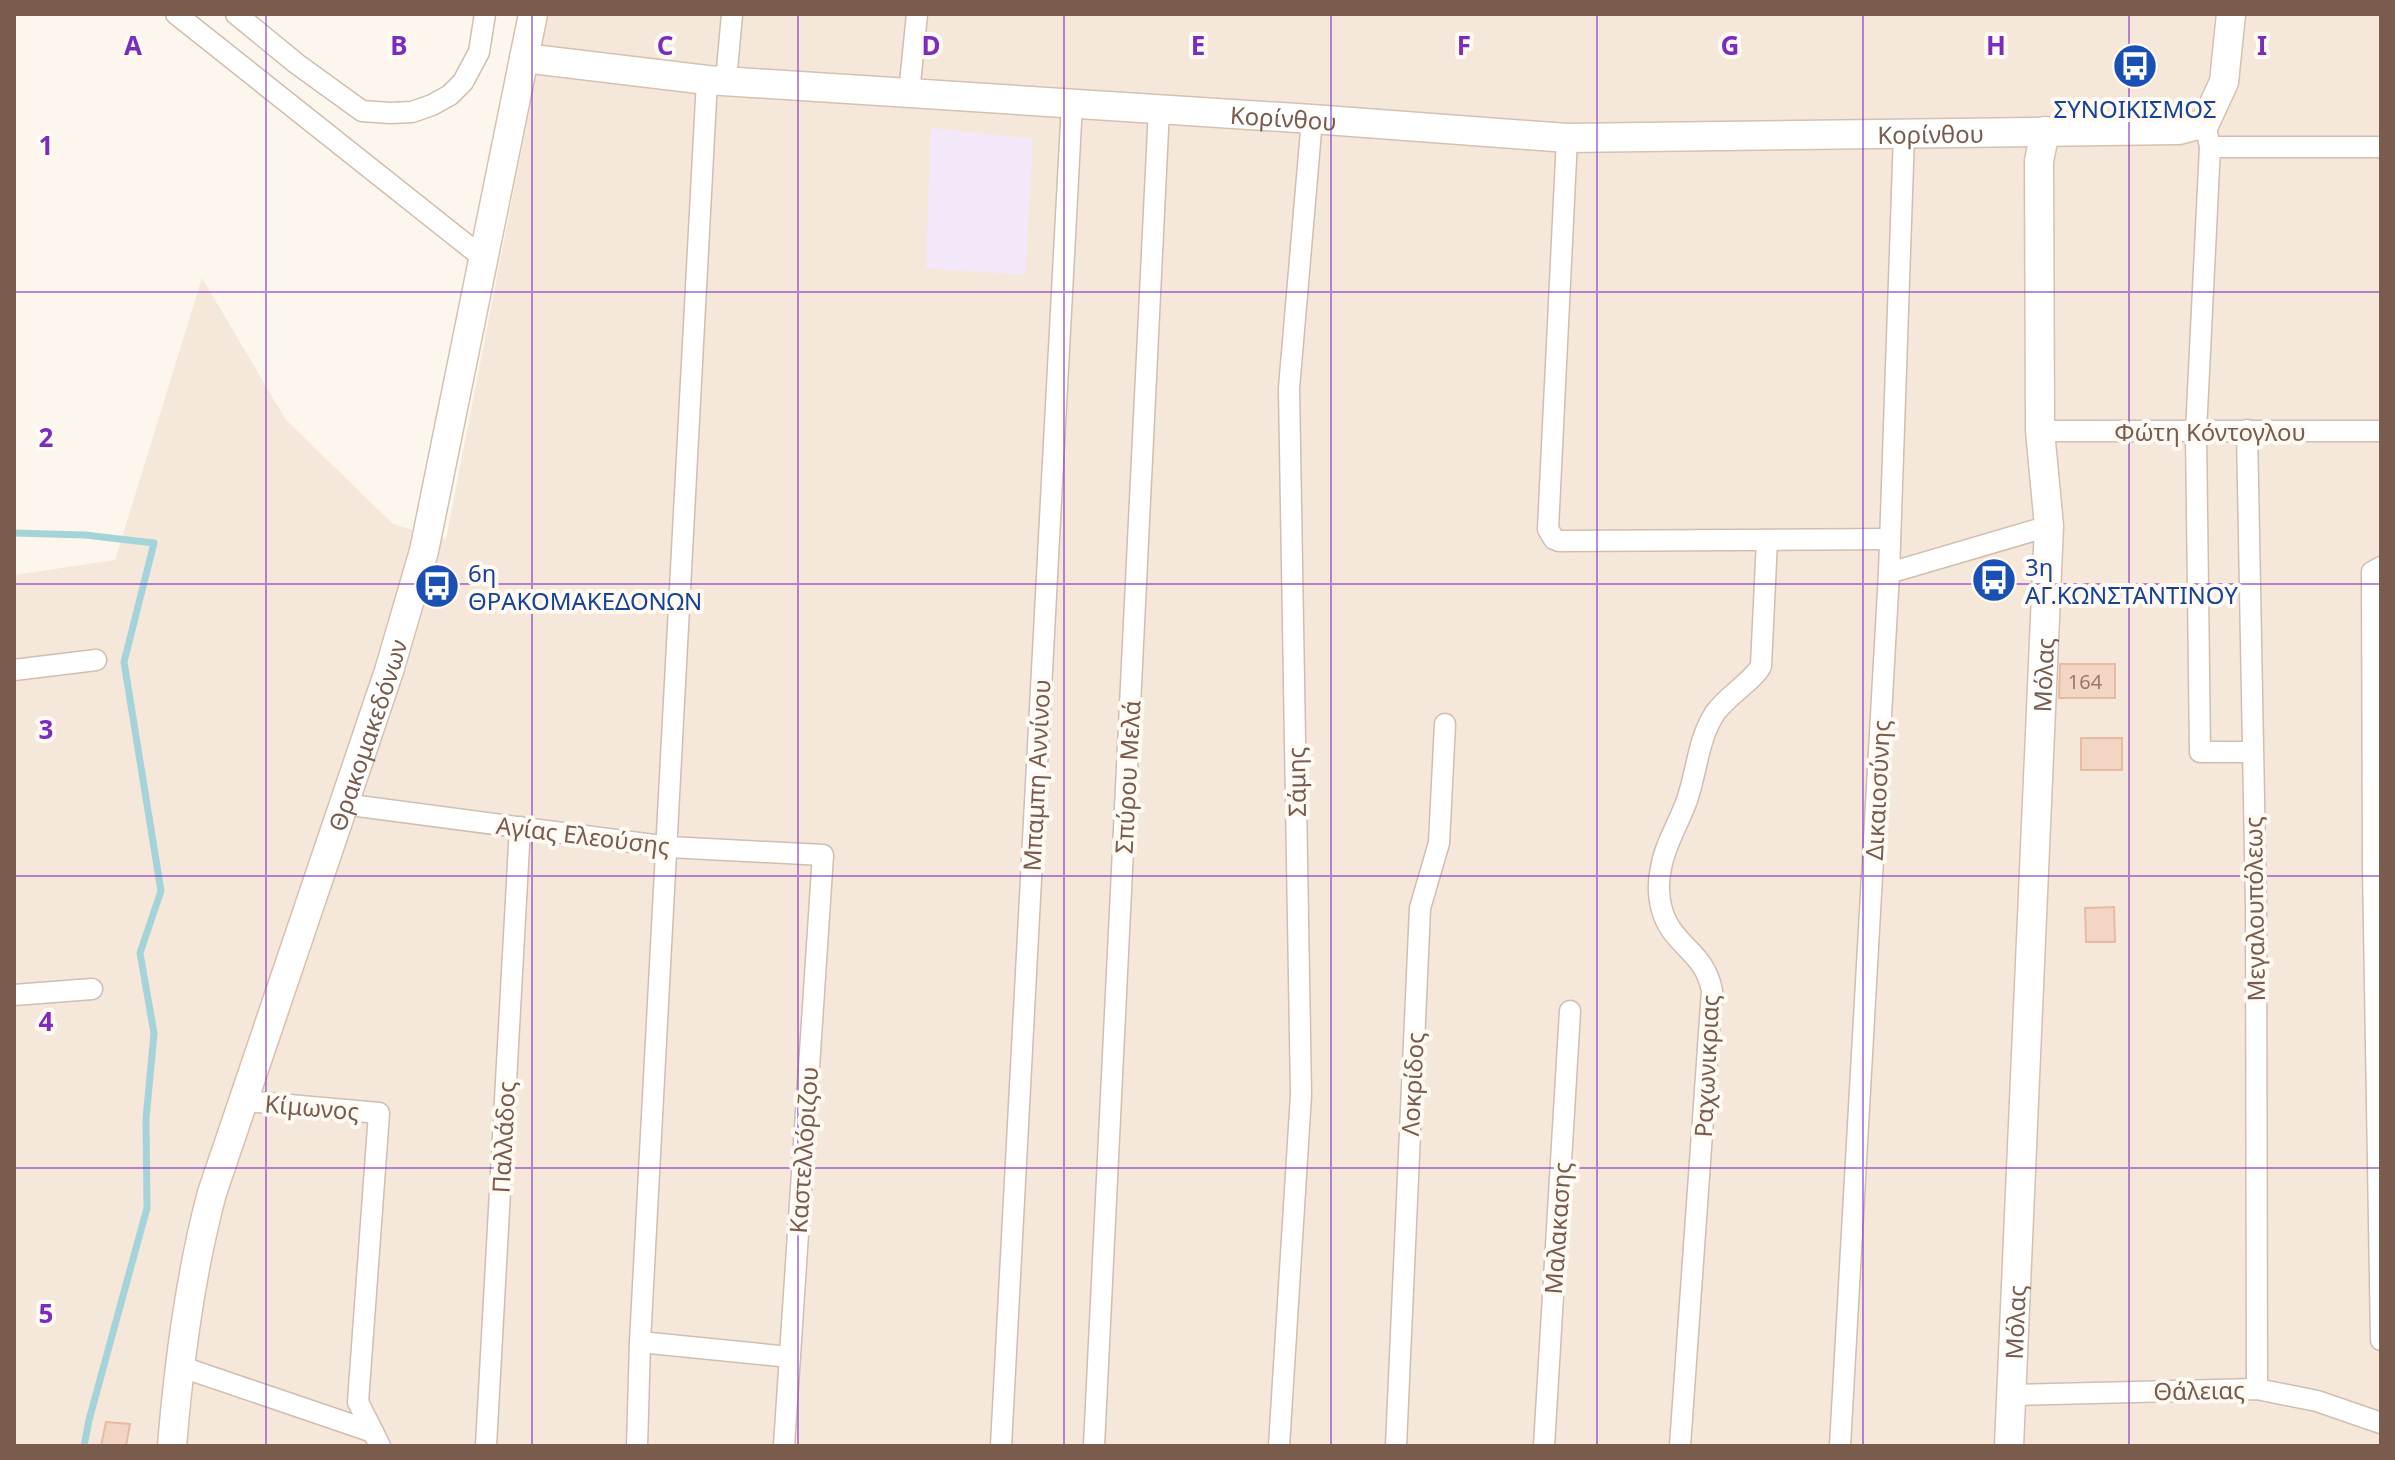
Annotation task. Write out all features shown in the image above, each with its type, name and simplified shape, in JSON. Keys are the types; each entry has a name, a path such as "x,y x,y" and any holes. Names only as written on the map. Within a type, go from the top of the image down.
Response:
{"street":[{"path":"176,14 482,257"},
{"path":"236,14 297,64 362,111 390,113 412,112 432,105 450,95 463,82 479,52 485,14"},
{"name":"Θρακομακεδόνων","path":"172,1446 179,1366 203,1227 389,671 424,551 533,14"},
{"path":"637,1446 640,1342 669,847 717,81 732,14"},
{"path":"909,93 917,14"},
{"path":"2231,14 2224,82 2207,135 2196,432 2200,752 2252,752"},
{"name":"Κορίνθου","path":"524,58 717,81 1567,138 2045,131"},
{"name":"Μπαμπη Αννίνου","path":"1001,1446 1072,103"},
{"name":"Σπύρου Μελά","path":"1094,1446 1159,109"},
{"name":"Σάμης","path":"1279,1446 1301,1095 1289,388 1312,119"},
{"path":"2045,131 2179,130 2207,135 2381,147"},
{"name":"Μόλας","path":"2009,1446 2049,526 2040,431 2039,161 2045,131"},
{"name":"Δικαιοσύνης","path":"1840,1446 1889,573 1904,134"},
{"path":"1567,138 1549,532 1554,539 1890,539"},
{"name":"Μεγαλουπόλεως","path":"2247,430 2257,1389"},
{"name":"Φώτη Κόντογλου","path":"2040,431 2381,431"},
{"path":"1889,573 2049,526"},
{"name":"Ραχωνικριας","path":"1680,1446 1712,991 1704,966 1673,934 1665,920 1659,883 1665,850 1688,795 1706,728 1730,695 1761,666 1767,540"},
{"path":"2381,567 2372,572 2381,1340"},
{"path":"14,670 96,660"},
{"name":"Λοκρίδος","path":"1396,1446 1420,908 1439,843 1445,724"},
{"name":"Αγίας Ελεούσης","path":"343,804 669,847 823,855"},
{"name":"Παλλάδος","path":"486,1446 520,827"},
{"name":"Καστελλόριζου","path":"784,1446 823,855"},
{"path":"14,995 92,989"},
{"name":"Μαλακασης","path":"1544,1446 1570,1011"},
{"name":"Κίμωνος","path":"245,1101 379,1113 358,1402 376,1439"},
{"path":"640,1342 790,1357"},
{"path":"179,1366 376,1439"},
{"name":"Θάλειας","path":"2011,1395 2257,1389 2317,1401 2381,1423"}],"shaded area":[{"path":"548,14 2381,14 2381,1446 14,1446 14,575 115,560 202,278 286,420 393,524 446,539"},
{"path":"931,128 1033,139 1025,275 926,268"}],"building":[{"path":"2060,664 2115,664 2115,698 2059,698"},
{"path":"2081,738 2122,738 2122,770 2081,770"},
{"path":"2114,907 2115,942 2086,942 2085,908"},
{"path":"106,1422 130,1424 126,1446 101,1446"}],"waterway":[{"path":"14,533 85,535 154,543 124,662 161,891 140,953 154,1033 146,1119 147,1208 84,1446"}],"place":[{"name":"ΣΥΝΟΙΚΙΣΜΟΣ","path":"2135,66"},
{"name":"3η ΑΓ.ΚΩΝΣΤΑΝΤΙΝΟΥ","path":"1994,580"},
{"name":"6η ΘΡΑΚΟΜΑΚΕΔΟΝΩΝ","path":"437,586"}]}
